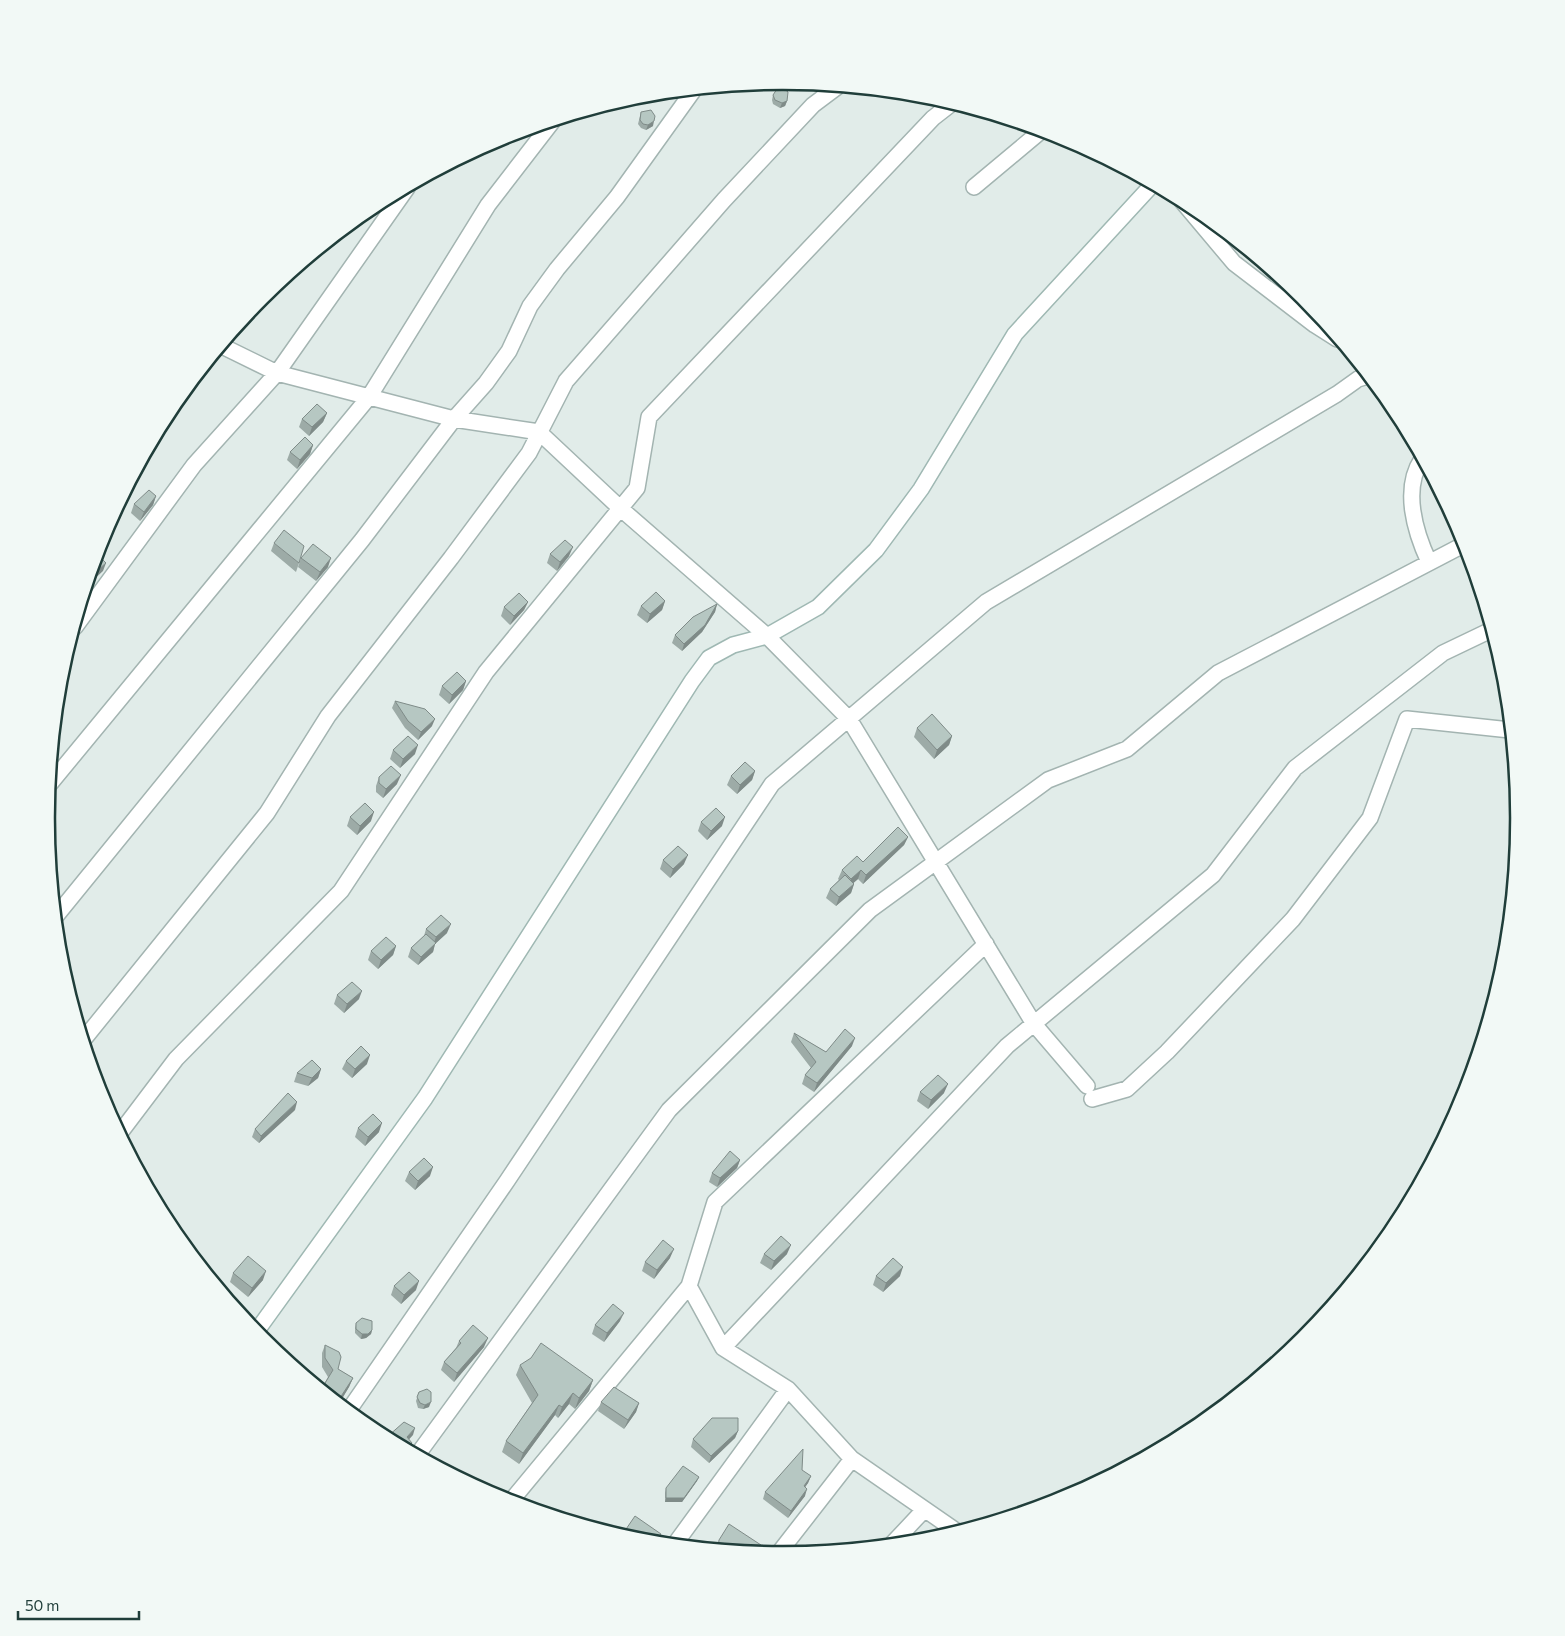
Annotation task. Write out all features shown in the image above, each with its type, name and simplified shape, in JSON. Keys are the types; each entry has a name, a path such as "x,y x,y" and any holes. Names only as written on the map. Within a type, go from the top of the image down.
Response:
{"street":[{"path":"88,1034 267,813 328,716 451,558 529,453 566,380 724,200 813,105 830,92"},
{"path":"61,910 362,540 454,419 486,383 509,351 530,306 557,269 617,196 688,97"},
{"path":"124,1127 176,1059 341,891 486,672 637,488 649,417 933,118 945,109"},
{"path":"57,777 369,397 488,205 546,130"},
{"path":"974,187 1035,136"},
{"path":"261,1325 425,1098 692,681 709,658 733,644 767,636 818,607 876,550 921,489 1014,334 1148,189"},
{"path":"85,615 194,464 277,373 398,201"},
{"path":"1200,223 1234,263 1319,328"},
{"path":"227,349 277,373 454,419 539,432 620,508 767,636 849,719 1034,1024 1089,1093 1127,1089 1167,1052 1293,919 1370,818 1407,719 1505,729"},
{"path":"352,1404 506,1181 772,784 986,602 1362,378"},
{"path":"1419,465 1412,479 1414,515 1420,542 1429,562"},
{"path":"421,1449 668,1110 870,910 1048,780 1127,749 1218,673 1458,548"},
{"path":"723,1348 1007,1046 1213,875 1295,768 1443,652 1486,632"},
{"path":"516,1495 688,1286 715,1202 986,944"},
{"path":"688,1286 723,1348 788,1389 852,1459 949,1526"},
{"path":"680,1538 788,1389"},
{"path":"784,1546 852,1459"},
{"path":"900,1536 924,1510"}],"building":[{"path":"776,90 788,92 787,101 782,103 775,100 773,95"},
{"path":"651,110 655,116 654,121 648,125 643,124 640,120 641,112"},
{"path":"317,404 327,413 312,427 302,419"},
{"path":"305,437 313,445 300,460 290,452"},
{"path":"149,490 156,496 144,512 134,504"},
{"path":"284,530 304,546 299,563 274,543"},
{"path":"565,540 573,547 560,562 550,554"},
{"path":"313,544 331,558 320,572 301,558"},
{"path":"103,560 106,563 100,569"},
{"path":"656,592 665,601 650,614 641,606"},
{"path":"519,593 528,602 514,616 504,607"},
{"path":"717,604 705,625 684,644 675,635 693,617"},
{"path":"457,672 466,681 452,695 442,686"},
{"path":"395,701 425,709 435,719 421,732 408,721"},
{"path":"932,714 952,736 937,750 917,728"},
{"path":"408,736 418,745 403,759 393,750"},
{"path":"745,762 755,771 740,785 731,776"},
{"path":"391,766 401,775 386,789 379,783 379,777"},
{"path":"365,803 374,812 360,826 350,817"},
{"path":"716,808 725,817 711,831 701,822"},
{"path":"898,827 908,837 866,875 861,870 851,879 842,870 857,856 863,862"},
{"path":"678,846 688,855 673,869 663,860"},
{"path":"845,875 854,884 839,897 830,889"},
{"path":"441,915 451,924 436,937 426,929"},
{"path":"426,934 436,943 421,957 411,948"},
{"path":"386,937 396,946 381,960 371,951"},
{"path":"352,982 362,991 347,1004 337,995"},
{"path":"845,1029 855,1038 817,1083 805,1075 816,1062 794,1033 826,1052"},
{"path":"361,1046 370,1055 355,1069 346,1061"},
{"path":"312,1060 321,1069 312,1078 297,1073"},
{"path":"938,1075 948,1084 931,1100 920,1092"},
{"path":"288,1093 297,1102 261,1136 255,1129"},
{"path":"373,1114 382,1123 368,1137 358,1128"},
{"path":"730,1151 740,1160 720,1178 712,1173"},
{"path":"424,1158 433,1167 418,1181 409,1172"},
{"path":"781,1236 791,1245 774,1261 764,1254"},
{"path":"663,1240 674,1249 657,1270 645,1262"},
{"path":"248,1256 266,1271 252,1288 233,1273"},
{"path":"893,1258 903,1267 886,1283 876,1276"},
{"path":"409,1272 419,1281 404,1295 394,1286"},
{"path":"613,1304 624,1313 607,1333 595,1325"},
{"path":"362,1318 372,1321 372,1330 368,1334 362,1334 356,1329 356,1323"},
{"path":"473,1325 488,1338 457,1373 444,1362 461,1343 459,1341"},
{"path":"541,1343 593,1380 579,1398 573,1393 562,1407 559,1405 523,1453 506,1441 538,1395 520,1365 531,1358"},
{"path":"325,1345 339,1352 341,1357 338,1369 353,1378 341,1396 325,1383 333,1370 325,1358"},
{"path":"614,1387 639,1403 628,1420 601,1402"},
{"path":"427,1389 431,1392 431,1402 425,1405 420,1403 417,1397 419,1392"},
{"path":"712,1418 738,1418 738,1431 711,1456 693,1439"},
{"path":"404,1422 415,1428 407,1437 411,1443 393,1432"},
{"path":"803,1449 802,1470 811,1476 804,1486 807,1489 791,1511 765,1492"},
{"path":"683,1466 699,1477 684,1498 666,1498 666,1488"},
{"path":"635,1516 661,1534 641,1532 626,1529"},
{"path":"729,1524 761,1545 719,1542"}]}
